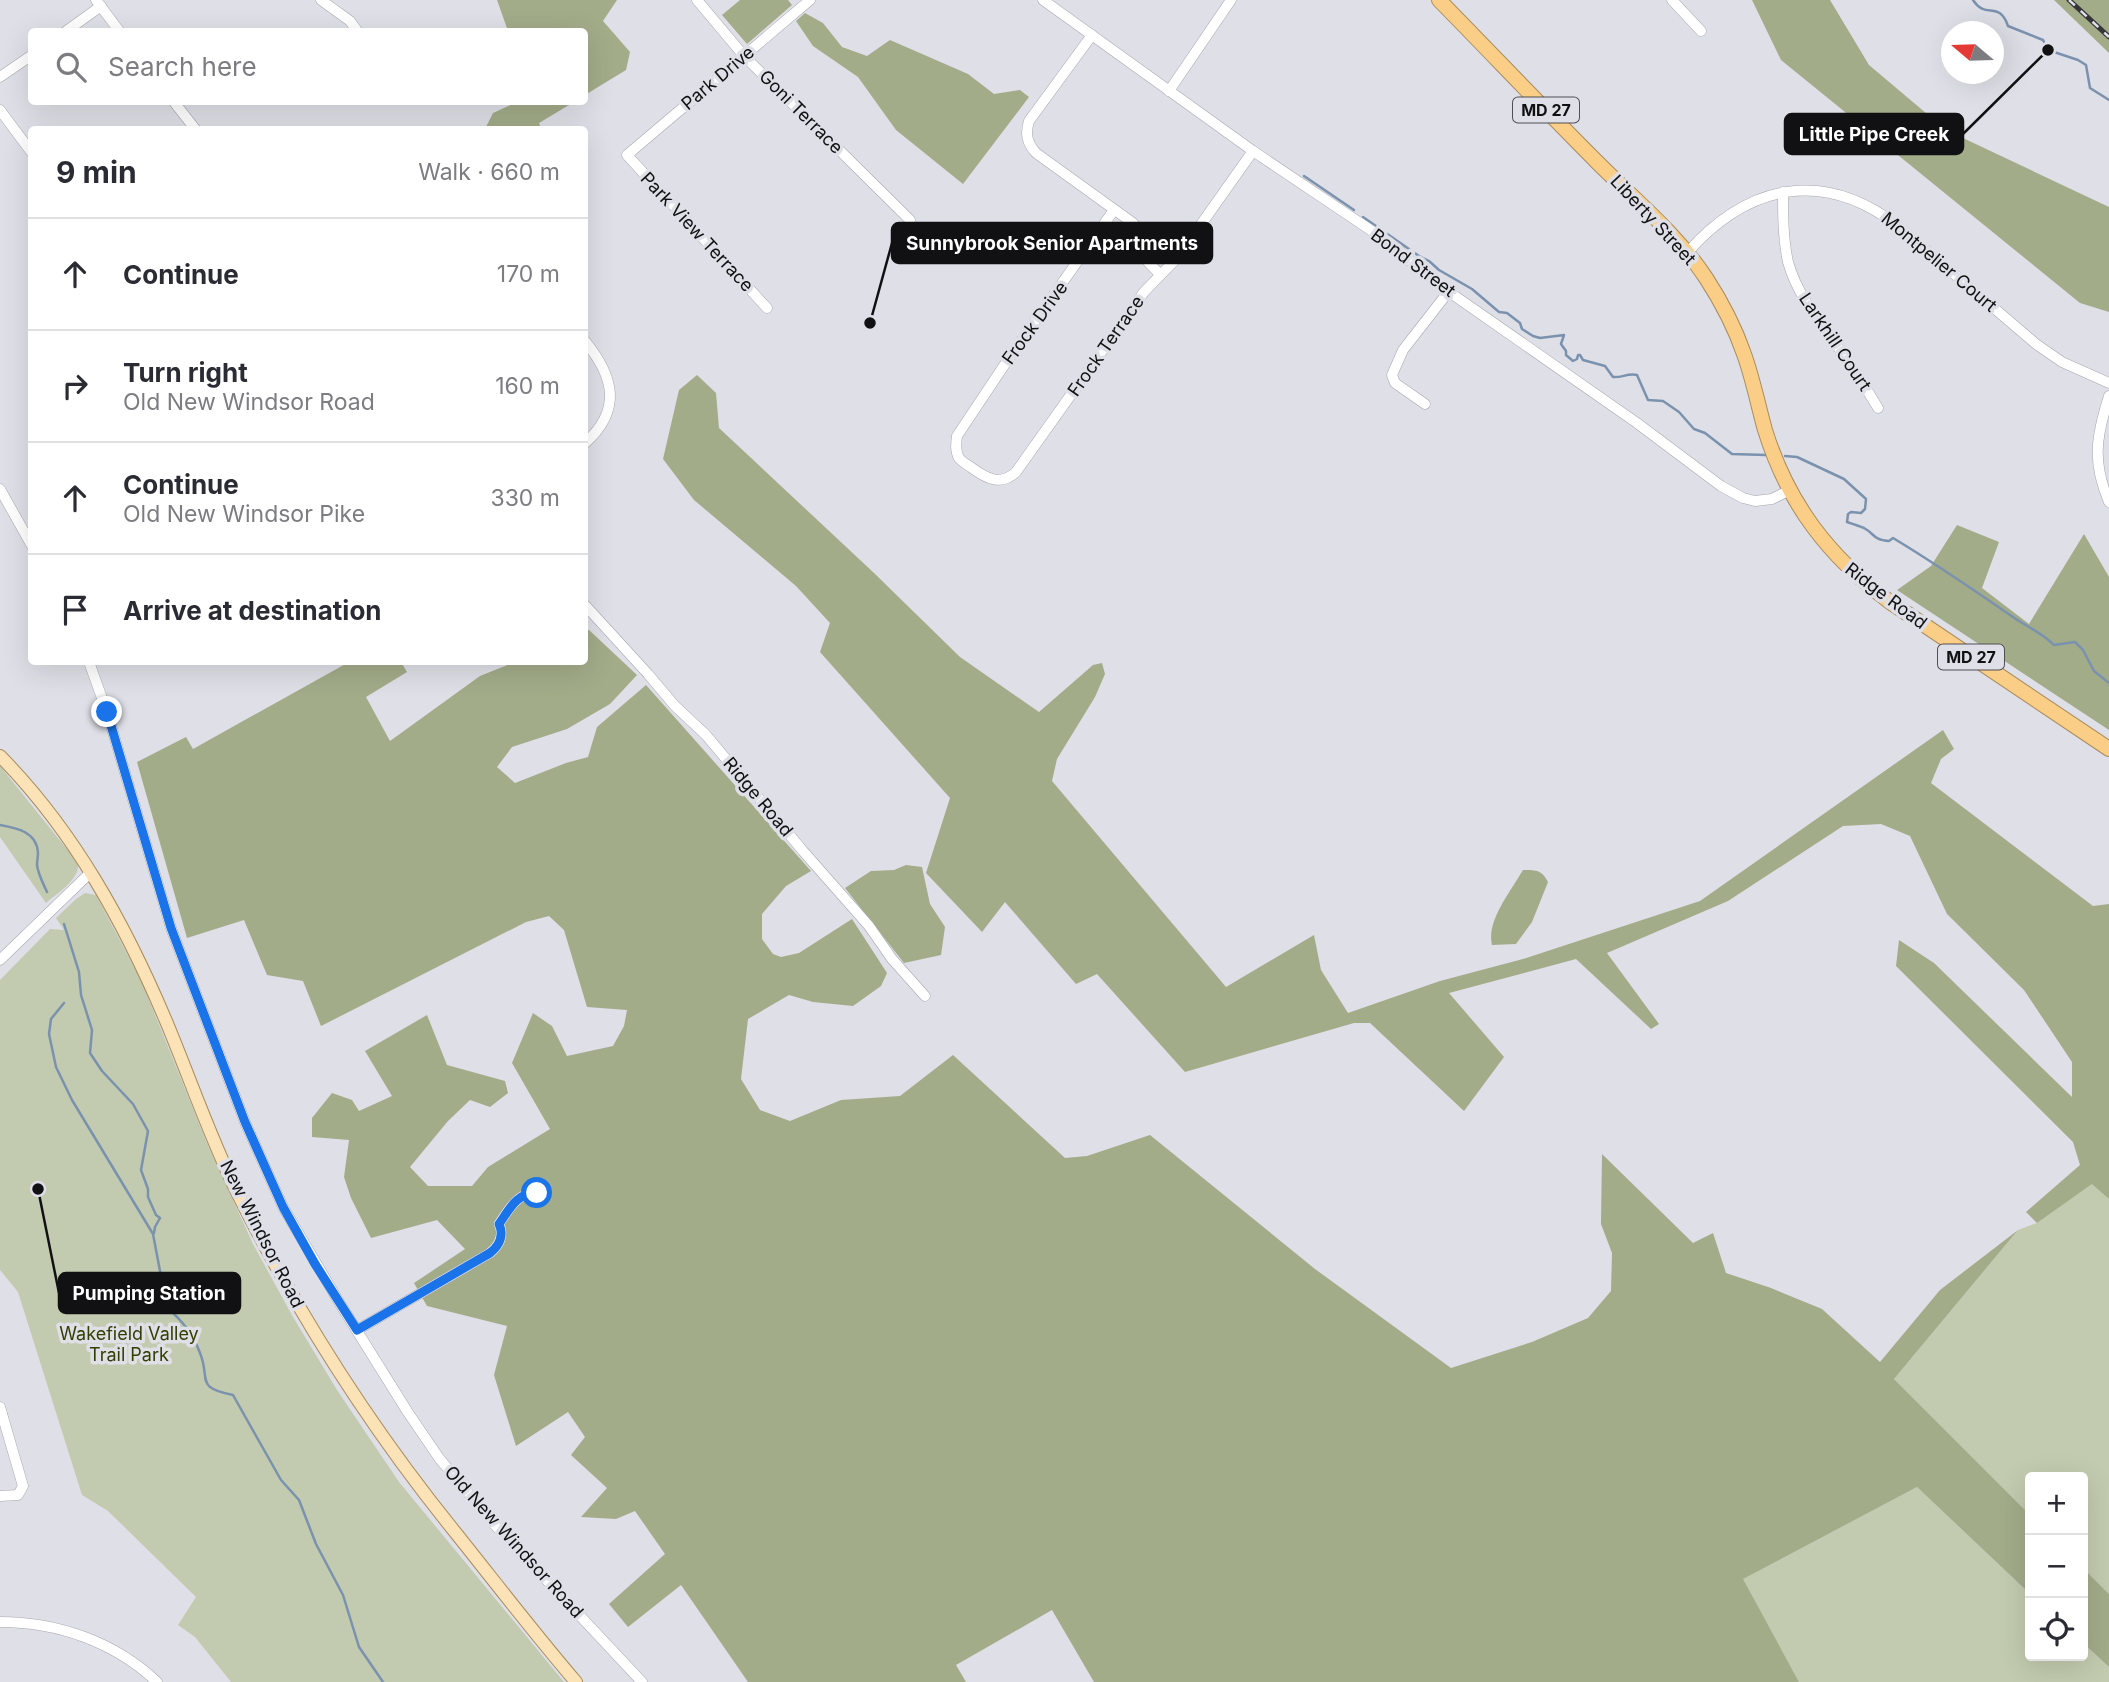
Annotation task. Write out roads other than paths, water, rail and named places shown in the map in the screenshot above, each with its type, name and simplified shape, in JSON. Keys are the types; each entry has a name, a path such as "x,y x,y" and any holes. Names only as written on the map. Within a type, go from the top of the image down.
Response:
{"highway":[{"name":"Liberty Street","path":"1439,0 1552,117 1656,218 1687,253 1718,299 1738,339 1769,440 1790,491"},
{"name":"Ridge Road","path":"1790,491 1824,542 1862,581 2109,749"}],"main road":[{"name":"New Windsor Road","path":"0,756 41,802 91,872 121,925 146,975 236,1191 299,1309 401,1464 521,1617 576,1682"}],"street":[{"path":"321,0 350,21 355,28"},
{"name":"Goni Terrace","path":"697,0 744,56 910,220"},
{"name":"Park Drive","path":"627,155 810,0"},
{"name":"Bond Street","path":"1043,0 1253,150 1390,243 1432,280 1732,492 1743,498 1762,501 1790,491"},
{"path":"1169,91 1231,0"},
{"path":"1672,0 1701,31"},
{"path":"70,28 98,3 117,28"},
{"path":"1091,35 1033,116 1027,128 1028,142 1036,153 1136,225 1145,259 1160,274"},
{"path":"0,77 28,58"},
{"path":"176,105 193,126"},
{"path":"0,110 28,148"},
{"name":"Frock Terrace","path":"957,436 959,458 975,471 994,480 1012,476 1144,292 1178,257 1253,150"},
{"name":"Park View Terrace","path":"627,155 767,308"},
{"name":"Montpelier Court","path":"1687,253 1712,227 1730,213 1755,200 1794,190 1814,190 1852,198 1882,213 2036,344 2062,362 2109,383"},
{"name":"Larkhill Court","path":"1783,192 1785,240 1788,262 1795,281 1803,298 1864,383 1878,408"},
{"name":"Frock Drive","path":"957,436 1114,210"},
{"path":"1425,404 1395,383 1392,375 1403,350 1449,291"},
{"path":"588,346 603,365 610,389 607,413 596,432 588,439"},
{"path":"2109,396 2099,427 2098,457 2100,481 2109,502"},
{"path":"0,489 28,539"},
{"name":"Ridge Road","path":"588,608 675,706 706,735 925,996"},
{"name":"Old New Windsor Road","path":"90,665 100,689 171,928 251,1138 283,1207 315,1264 432,1449 473,1500 642,1682"},
{"path":"0,960 91,872"},
{"path":"357,1330 490,1253 499,1242 502,1230 499,1224 511,1206 525,1194 544,1195"},
{"path":"0,1407 23,1486 18,1495 0,1496"},
{"path":"0,1622 48,1626 103,1644 146,1671 157,1682"}],"waterway":[{"path":"1973,0 1983,9 2001,14 2008,26 2043,40 2048,50 2086,65 2090,88 2109,100"},
{"path":"1304,176 1354,210"},
{"path":"1363,217 1439,270 1472,289 1499,312 1507,313 1533,336 1540,338 1564,335 1561,344 1566,355 1573,361 1580,355 1583,360 1605,366 1613,377 1637,375 1648,400 1663,401 1679,412 1694,429 1705,433 1732,454 1766,455"},
{"path":"1785,456 1797,457 1844,479 1866,499 1865,509 1861,513 1848,514 1847,522 1864,528 1880,539 1889,541 1893,538 2054,645 2075,642 2083,650 2094,671 2109,683"},
{"path":"0,825 25,832 34,840 38,853 37,864 47,892"},
{"path":"64,924 79,972 81,995 92,1030 90,1053 102,1071 133,1104 148,1131 141,1170 148,1197 160,1218 154,1233"},
{"path":"64,1003 51,1019 49,1034 56,1067 72,1100 153,1234 167,1308 194,1340 208,1385 233,1395 281,1480 299,1500 316,1544 343,1595 359,1647 383,1682"}],"railway":[{"path":"2069,0 2109,37"}],"place":[{"name":"Little Pipe Creek","path":"2048,50"},
{"name":"Sunnybrook Senior Apartments","path":"870,323"},
{"name":"Pumping Station","path":"38,1189"}],"park label":[{"name":"Wakefield Valley Trail Park","path":"129,1344"}]}
